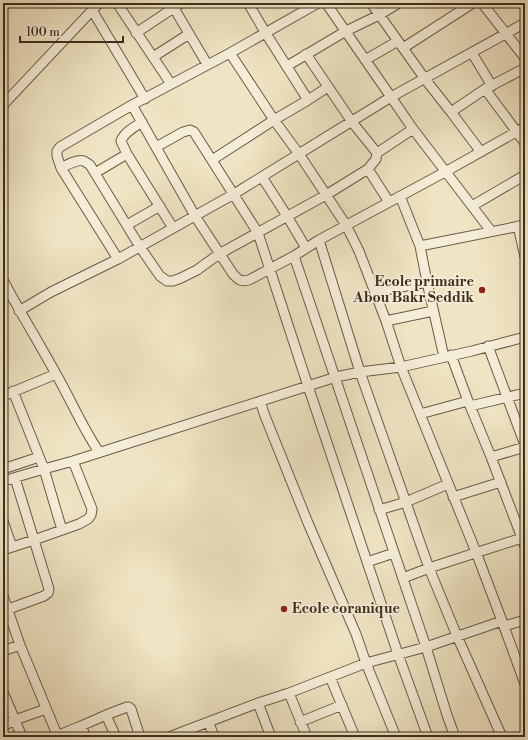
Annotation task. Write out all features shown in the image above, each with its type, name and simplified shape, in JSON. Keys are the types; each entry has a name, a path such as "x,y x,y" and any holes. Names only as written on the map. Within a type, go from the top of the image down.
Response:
{"street":[{"path":"3,105 99,3"},
{"path":"117,3 170,84"},
{"path":"248,3 308,100"},
{"path":"118,259 60,168 57,151 60,147 132,105 230,53 318,3"},
{"path":"326,3 413,129 491,231"},
{"path":"372,3 425,79 481,152"},
{"path":"286,66 398,3"},
{"path":"365,60 400,44 473,3"},
{"path":"482,3 525,58"},
{"path":"136,33 175,4 189,34 207,64"},
{"path":"92,10 145,99"},
{"path":"19,311 51,292 118,259 234,194 391,97 525,23"},
{"path":"153,57 189,34"},
{"path":"230,53 346,225 359,251 386,321 401,367 476,552 525,684"},
{"path":"472,53 489,88 525,144"},
{"path":"306,54 352,122 377,153"},
{"path":"451,112 489,88 525,68"},
{"path":"212,160 328,87"},
{"path":"132,105 195,216 233,274 243,282 294,256 346,225 446,172 525,127"},
{"path":"142,122 122,137 122,146 173,228"},
{"path":"60,168 76,162 85,161 90,165 140,247 160,276 167,281 173,281 197,270 219,254 326,195 368,169 376,159 377,153 413,129"},
{"path":"156,148 183,132 190,130 194,132 258,233 398,654 428,737"},
{"path":"95,173 127,154"},
{"path":"368,169 389,202"},
{"path":"472,206 525,175"},
{"path":"262,177 306,248"},
{"path":"400,196 420,246 433,311 448,356 492,457 524,540 476,552 403,578"},
{"path":"127,225 160,206"},
{"path":"420,246 522,226 525,257"},
{"path":"320,240 360,372 429,568 457,636 502,737"},
{"path":"294,256 336,377 455,737"},
{"path":"3,280 99,452"},
{"path":"375,292 427,282"},
{"path":"386,321 433,311"},
{"path":"3,481 73,461 336,377 360,372 401,367 525,337"},
{"path":"488,346 525,446 492,457"},
{"path":"3,396 56,374"},
{"path":"13,391 44,469 62,530"},
{"path":"420,414 525,393"},
{"path":"260,401 264,416 356,634 396,737"},
{"path":"3,468 39,457"},
{"path":"3,521 7,548 79,524 88,519 92,515 92,509 73,461"},
{"path":"5,610 44,596 48,593 49,589 15,478"},
{"path":"453,497 501,482"},
{"path":"379,510 406,502 448,484"},
{"path":"367,562 394,553"},
{"path":"3,596 5,610 56,736 124,707 129,707 140,737"},
{"path":"170,737 366,663 426,647 457,636 525,620"},
{"path":"3,651 20,645"},
{"path":"330,677 355,737"},
{"path":"3,692 22,737"},
{"path":"289,693 306,737"},
{"path":"258,704 271,737"},
{"path":"300,722 342,705"},
{"path":"3,726 46,709"},
{"path":"106,715 116,737"},
{"path":"208,723 214,737"},
{"path":"81,726 86,737"}],"place":[{"name":"Ecole primaire Abou Bakr Seddik","path":"482,290"},
{"name":"Ecole coranique","path":"284,609"}]}
